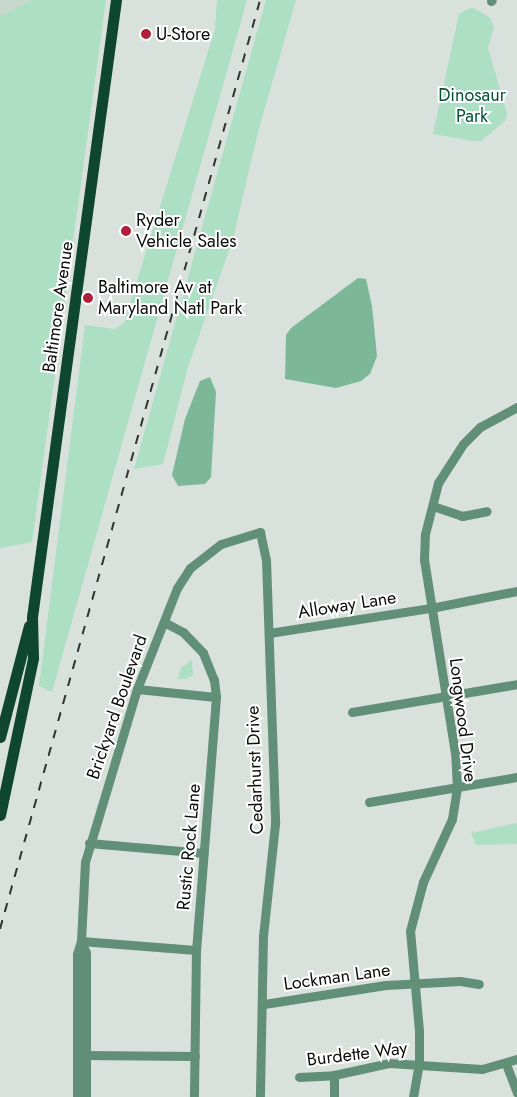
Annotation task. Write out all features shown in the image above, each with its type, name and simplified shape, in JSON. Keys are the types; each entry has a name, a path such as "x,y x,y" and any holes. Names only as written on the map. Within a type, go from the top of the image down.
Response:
{"main road":[{"name":"Baltimore Avenue","path":"0,815 33,658 32,617 116,0"},
{"name":"Baltimore Avenue","path":"0,737 19,656 32,617"}],"street":[{"path":"431,608 424,560 432,506 438,483 463,444 480,427 517,407"},
{"path":"432,506 462,516 487,511"},
{"name":"Brickyard Boulevard","path":"76,1097 77,954 81,941 82,894 89,842 137,689 184,576 199,558 221,544 260,532"},
{"name":"Cedarhurst Drive","path":"260,532 266,560 275,824 263,936 264,1004 260,1097"},
{"name":"Alloway Lane","path":"269,633 431,608 517,591"},
{"name":"Longwood Drive","path":"413,1097 419,1063 419,1014 410,942 414,916 423,882 452,819 457,788 446,697 431,608"},
{"name":"Rustic Rock Lane","path":"164,622 183,632 202,653 214,680 216,697 196,950 194,1097"},
{"path":"352,712 517,684"},
{"path":"137,689 216,697"},
{"path":"369,802 517,777"},
{"path":"89,842 204,853"},
{"path":"81,941 196,950"},
{"name":"Brickyard Boulevard","path":"81,941 86,953 86,1097"},
{"name":"Lockman Lane","path":"264,1004 386,985 460,981 479,984"},
{"path":"76,1055 195,1056"},
{"path":"517,1058 506,1064 517,1092"},
{"name":"Burdette Way","path":"299,1076 334,1075 389,1063 419,1063 471,1068 506,1064"},
{"path":"334,1075 334,1097"}],"shaded area":[{"path":"0,0 32,0 0,16"},
{"path":"358,278 366,279 372,306 377,356 370,374 361,381 336,388 285,379 286,335 291,328"},
{"path":"210,377 216,392 211,477 205,484 178,486 172,475 185,419 200,381"}],"green space":[{"path":"32,0 106,0 32,542 0,548 0,16"},
{"path":"217,0 247,0 52,692 39,686 85,325 115,329 124,323 215,29"},
{"path":"266,0 296,0 258,132 233,239 188,367 163,464 134,469"},
{"name":"Dinosaur Park","path":"472,7 490,18 494,27 488,48 507,113 506,120 481,141 433,134 459,14"},
{"path":"192,660 193,675 186,679 178,679 181,668"},
{"path":"517,823 517,844 476,845 471,833"}],"railway":[{"path":"0,929 260,0"}],"place":[{"name":"U-Store","path":"146,34"},
{"name":"Ryder Vehicle Sales","path":"126,231"},
{"name":"Baltimore Av at Maryland Natl Park","path":"88,298"}]}
